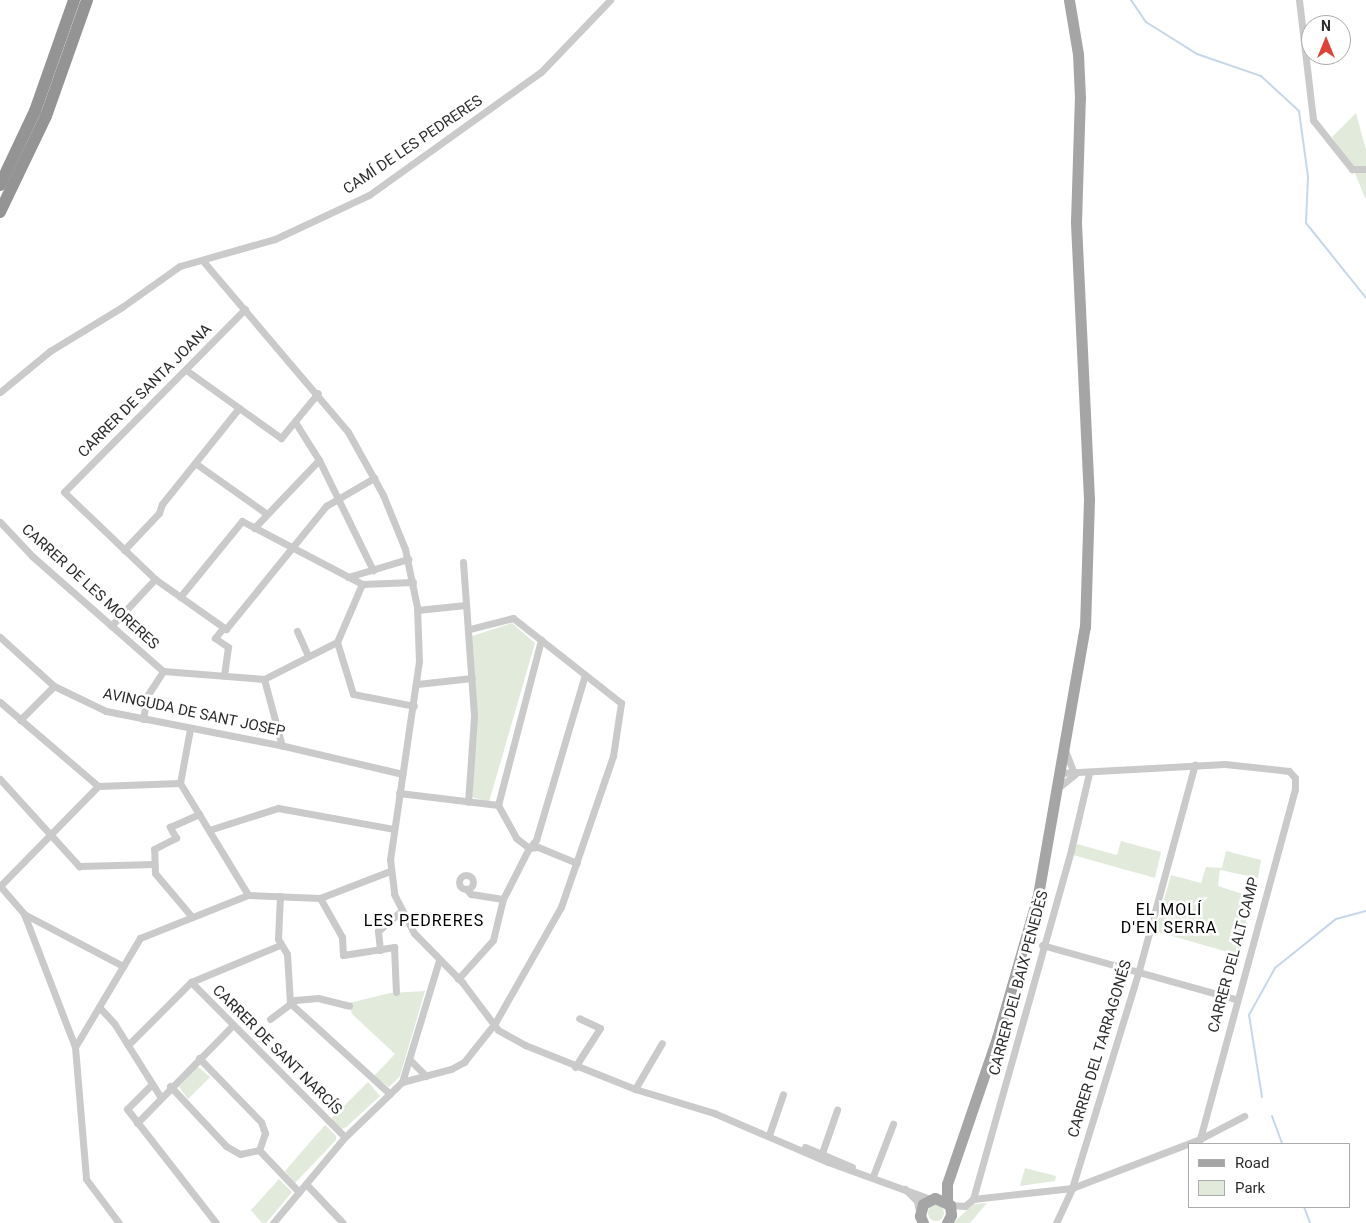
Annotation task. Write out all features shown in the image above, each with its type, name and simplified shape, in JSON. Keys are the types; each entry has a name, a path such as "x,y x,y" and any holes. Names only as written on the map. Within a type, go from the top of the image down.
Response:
{"highway":[{"path":"0,185 35,111 74,0"},
{"path":"0,212 46,116 87,0"}],"main road":[{"path":"921,1220 923,1204 933,1198 947,1184 998,1038 1038,895 1085,627 1090,543 1076,255 1079,73 1069,0"},
{"path":"947,1184 953,1204 948,1222"},
{"path":"933,1198 953,1204"}],"street":[{"name":"CAMÍ DE LES PEDRERES","path":"0,392 50,352 122,307 180,266 203,261 285,235 369,195 541,72 610,0"},
{"path":"1299,0 1313,120 1352,169 1366,170"},
{"path":"203,261 318,393 348,432 374,478 408,559 417,610 417,684 393,829 390,871 401,911 414,933 458,979 506,1035 575,1067 635,1089 714,1113 769,1135 828,1162 933,1198"},
{"name":"CARRER DE SANTA JOANA","path":"124,550 64,492 245,309"},
{"path":"186,370 281,438 318,393"},
{"path":"224,628 155,579 124,550 159,514 162,504 239,408"},
{"path":"295,422 319,460 338,496 373,570"},
{"path":"254,528 319,460"},
{"path":"195,463 267,514"},
{"path":"224,676 228,647 215,638 289,548 338,496 374,478"},
{"path":"180,597 242,521 289,548 362,584 413,582"},
{"name":"CARRER DE LES MORERES","path":"0,522 32,556 163,671"},
{"path":"348,577 408,559"},
{"path":"463,562 470,629 474,716 468,802"},
{"path":"111,626 155,579"},
{"path":"362,584 337,642 353,694 414,706"},
{"path":"417,610 466,604"},
{"path":"402,1082 451,1069 464,1062 495,1023 546,939 577,863 616,745 622,708 621,703 513,618 470,629"},
{"path":"297,631 308,656"},
{"name":"AVINGUDA DE SANT JOSEP","path":"0,637 54,686 106,711 282,746 403,774"},
{"path":"541,640 498,806 516,838 528,848 538,847 577,863"},
{"path":"143,719 147,696 163,671 264,680 337,642"},
{"path":"458,979 493,940 503,899 528,848 536,840 585,675"},
{"path":"417,684 472,678"},
{"path":"264,680 282,746"},
{"path":"20,720 54,686"},
{"path":"0,702 98,786 180,783"},
{"path":"190,729 180,783 248,895"},
{"path":"1065,748 1076,773"},
{"path":"1060,774 1195,764"},
{"name":"CARRER DEL ALT CAMP","path":"1195,764 1289,772 1295,778 1295,789 1235,999 1200,1139"},
{"name":"CARRER DEL TARRAGONÉS","path":"1056,1223 1072,1188 1139,970 1195,764"},
{"name":"CARRER DEL BAIX PENEDÈS","path":"972,1199 1042,945 1071,850 1089,772"},
{"path":"1058,788 1076,773"},
{"path":"0,779 79,866 154,864"},
{"path":"98,786 53,836 0,886 24,914 75,1047 83,1169 86,1180 120,1223"},
{"path":"399,793 498,806"},
{"path":"209,830 278,808 393,829"},
{"path":"192,918 155,873 154,849 176,838 170,827 199,814"},
{"path":"75,1047 140,938 248,895 320,898 390,871"},
{"path":"469,890 503,899"},
{"path":"280,896 278,939 287,954 290,1003 390,1094"},
{"path":"320,898 342,937 343,955 394,947 396,992"},
{"path":"380,950 378,931 401,911"},
{"path":"24,914 123,966"},
{"path":"128,1045 190,982 280,945"},
{"path":"1042,945 1139,970 1235,999"},
{"path":"273,1223 345,1137 402,1082 439,960"},
{"name":"CARRER DE SANT NARCÍS","path":"190,982 345,1137"},
{"path":"270,1019 295,1000 318,998 349,1006"},
{"path":"99,1007 114,1022 160,1096"},
{"path":"575,1067 600,1028 579,1018"},
{"path":"137,1123 160,1096 232,1026"},
{"path":"635,1089 662,1043"},
{"path":"199,1058 261,1122 265,1133 259,1150"},
{"path":"409,1059 426,1076"},
{"path":"152,1084 127,1108 216,1223"},
{"path":"170,1086 226,1146 240,1154 259,1150"},
{"path":"769,1135 783,1094"},
{"path":"822,1153 837,1110"},
{"path":"1190,1143 1244,1116"},
{"path":"873,1176 893,1124"},
{"path":"769,1135 822,1153 873,1176"},
{"path":"953,1204 972,1199 1072,1188 1188,1144"},
{"path":"259,1150 299,1192"},
{"path":"306,1184 343,1223"},
{"path":"901,1186 912,1194 921,1220"}],"green space":[{"path":"1356,113 1366,150 1366,200 1352,166 1332,137"},
{"path":"512,623 535,643 489,802 472,797 477,711 472,636"},
{"path":"1121,841 1161,852 1155,878 1073,855 1077,844 1117,855"},
{"path":"1226,851 1261,860 1258,878 1220,870 1218,886 1252,897 1238,955 1155,931 1171,875 1201,883 1206,867 1222,868"},
{"path":"425,991 400,1076 389,1087 374,1076 395,1054 352,1014 349,1003 390,993"},
{"path":"197,1066 210,1077 188,1099 179,1087"},
{"path":"368,1082 380,1096 345,1128 341,1129 331,1119"},
{"path":"325,1125 336,1136 336,1140 295,1183 285,1171"},
{"path":"1025,1168 1056,1176 1055,1181 1020,1186"},
{"path":"279,1179 292,1192 266,1223 262,1223 251,1210"},
{"path":"987,1203 970,1223 953,1223 974,1204"},
{"path":"933,1205 939,1205 944,1210 942,1219 933,1221 928,1216 928,1210"}],"waterway":[{"path":"1131,0 1146,22 1197,54 1261,76 1299,111 1308,177 1306,223 1366,298"},
{"path":"1262,1097 1249,1015 1275,968 1336,919 1366,911"},
{"path":"1272,1116 1282,1143"},
{"path":"1304,1208 1310,1223"}],"district":[{"name":"EL MOLÍ D'EN SERRA","path":"1169,919"},
{"name":"LES PEDRERES","path":"424,921"}]}
